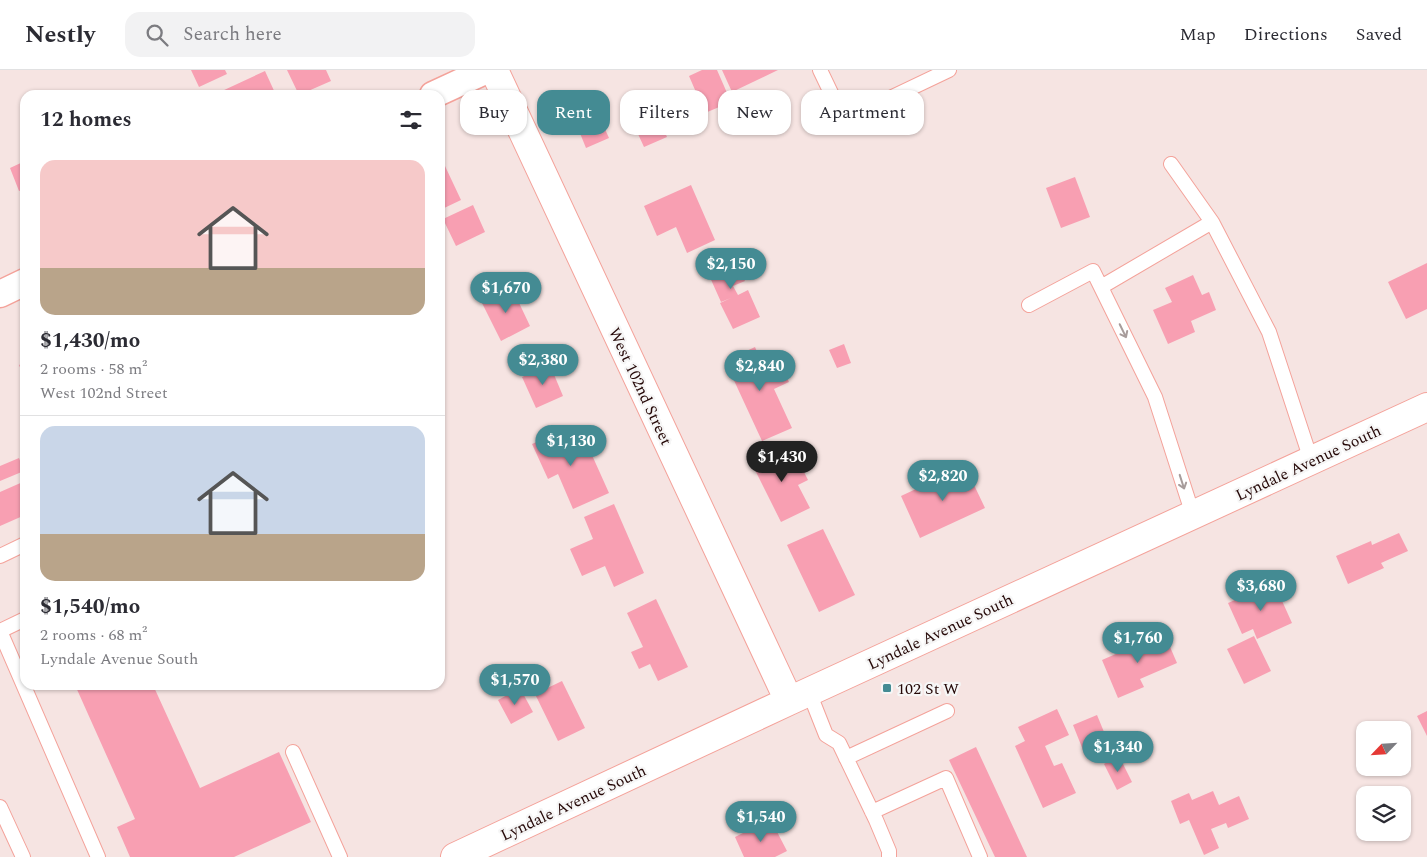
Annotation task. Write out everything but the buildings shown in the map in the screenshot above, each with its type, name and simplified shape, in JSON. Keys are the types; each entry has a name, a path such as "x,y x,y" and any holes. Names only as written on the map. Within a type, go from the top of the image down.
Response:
{"street":[{"path":"444,90 487,70"},
{"name":"West 102nd Street","path":"494,70 799,697"},
{"path":"0,294 20,284"},
{"name":"Lyndale Avenue South","path":"454,857 490,850 799,697 1427,407"}],"lane":[{"path":"820,70 844,120 949,70"},
{"path":"1171,164 1212,222 1270,332 1311,460"},
{"path":"1102,287 1212,222"},
{"path":"1029,305 1094,271 1155,397 1193,515"},
{"path":"0,556 20,546"},
{"path":"20,621 0,631 20,677"},
{"path":"26,690 98,857"},
{"path":"799,697 826,734 839,743 889,851 888,857"},
{"path":"846,758 947,711"},
{"path":"293,752 340,857"},
{"path":"872,812 946,778 980,857"},
{"path":"0,807 22,857"}],"place":[{"name":"102 St W","path":"887,688"}]}
